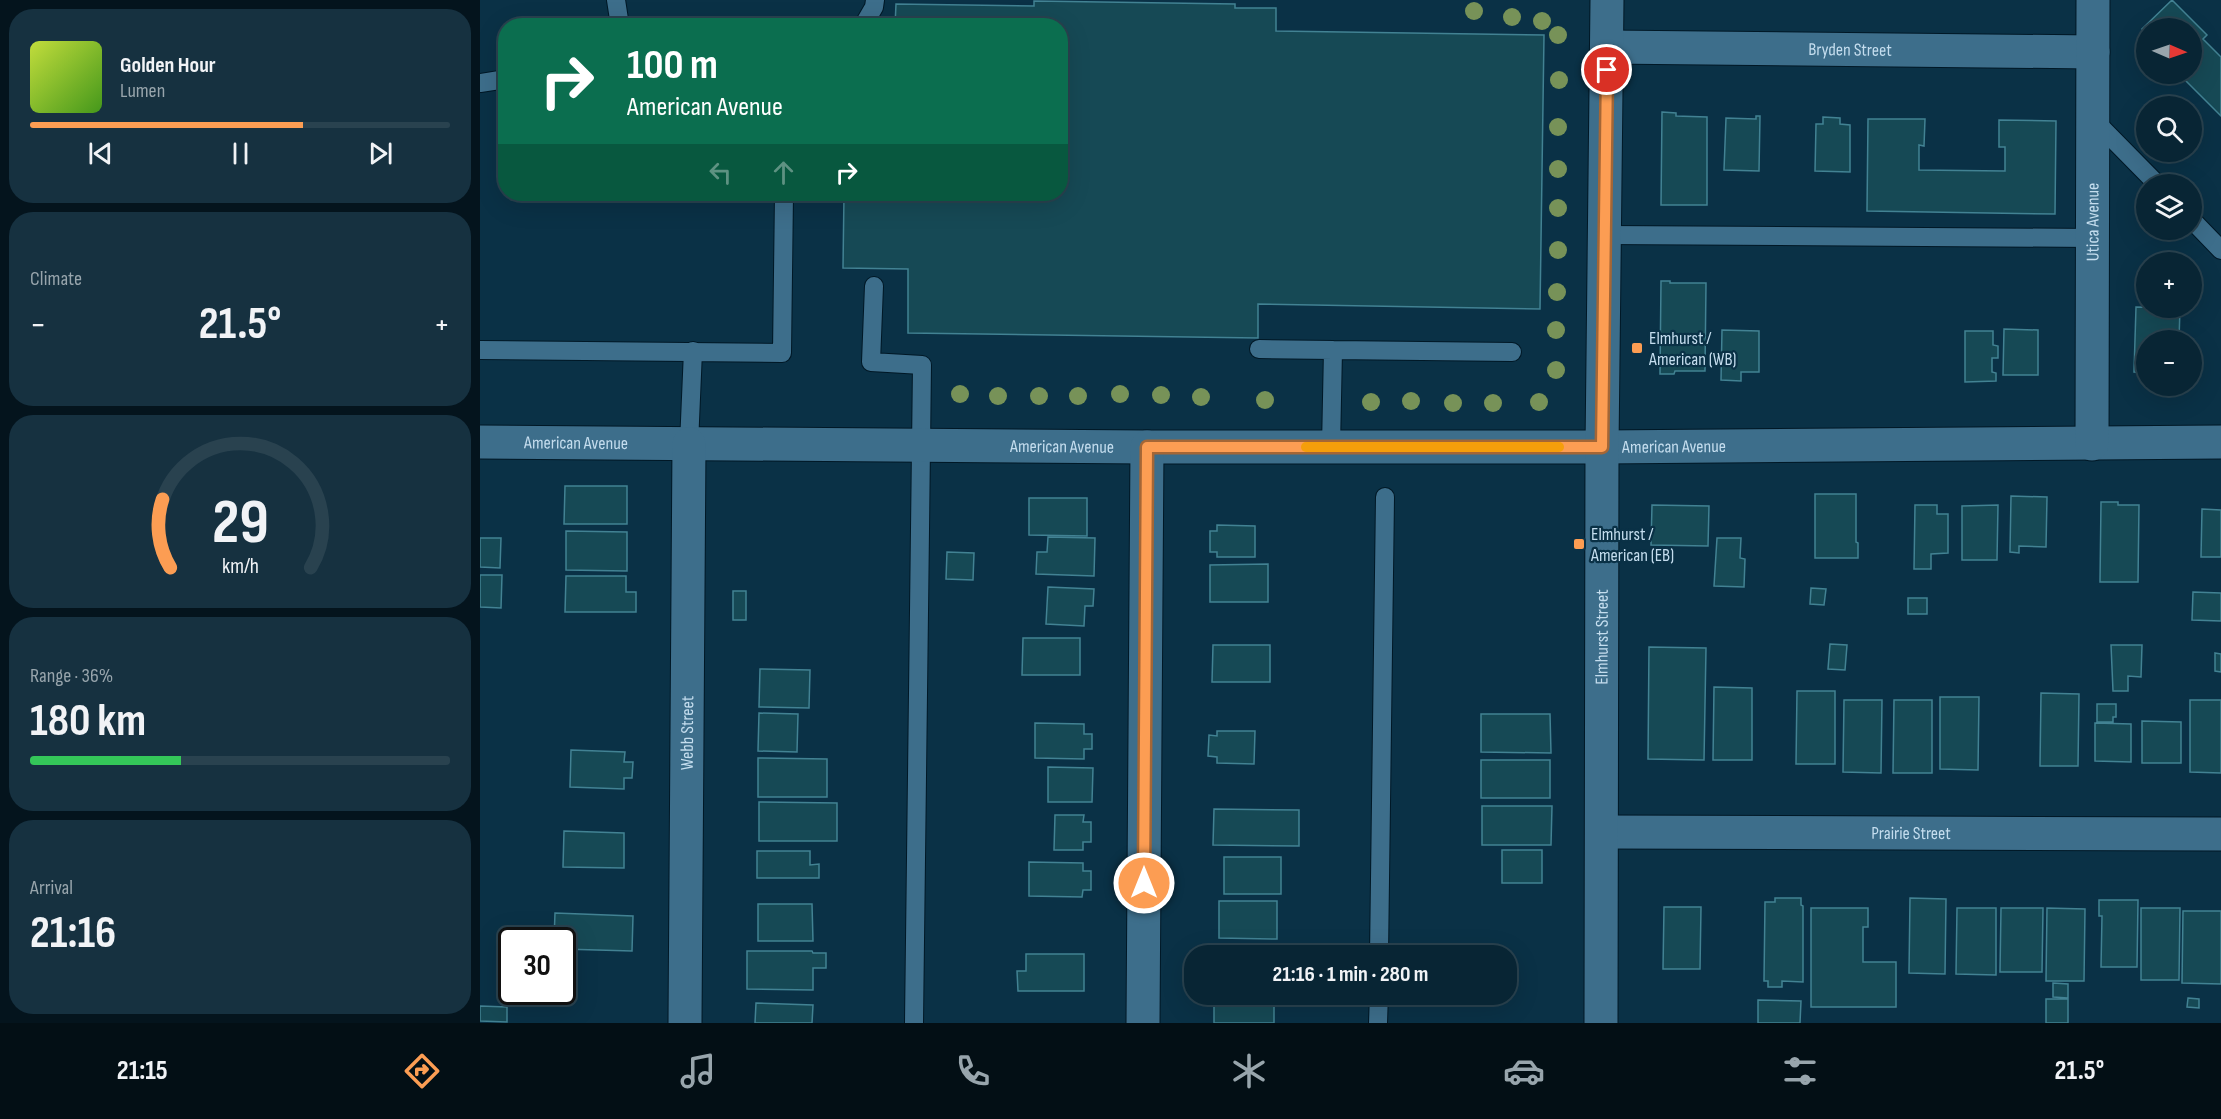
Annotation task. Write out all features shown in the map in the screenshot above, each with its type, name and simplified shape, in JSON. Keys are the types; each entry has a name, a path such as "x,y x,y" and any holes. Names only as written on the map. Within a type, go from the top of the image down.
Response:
{"street":[{"name":"Elmhurst Street","path":"1601,1023 1602,447 1607,0"},
{"name":"Utica Avenue","path":"2092,0 2092,444"},
{"name":"Bryden Street","path":"1607,46 2092,52"},
{"name":"American Avenue","path":"480,442 1147,447 1602,447 2221,442"},
{"name":"Webb Street","path":"685,1023 689,444"},
{"path":"1143,1023 1147,447"},
{"name":"Prairie Street","path":"1602,832 2221,834"}],"lane":[{"path":"616,0 619,18"},
{"path":"868,18 875,0"},
{"path":"480,83 498,80"},
{"path":"2093,119 2147,174"},
{"path":"480,350 782,353 784,201"},
{"path":"2202,230 2221,250"},
{"path":"1606,235 2092,238"},
{"path":"874,286 871,362 922,365 914,1023"},
{"path":"1259,349 1512,352"},
{"path":"1331,447 1333,350"},
{"path":"689,444 693,351"},
{"path":"1379,945 1386,497"},
{"path":"1378,1023 1379,1005"}],"building":[{"path":"2172,0 2190,18 2153,18"},
{"path":"1034,1 1235,4 1235,8 1276,8 1276,31 1544,35 1540,309 1258,304 1258,338 908,333 908,269 843,268 844,201 1068,201 1068,18 895,18 896,4 1034,6"},
{"path":"2202,30 2207,35 2203,39 2221,57 2221,116 2189,84 2202,84"},
{"path":"1662,112 1676,113 1676,116 1707,117 1707,205 1661,205"},
{"path":"1756,116 1760,116 1759,171 1724,170 1726,118 1756,119"},
{"path":"1823,117 1840,118 1840,124 1850,125 1850,172 1815,171 1816,124 1823,124"},
{"path":"1868,119 1925,119 1924,146 1919,145 1919,170 2005,171 2005,147 1999,147 1999,120 2056,121 2055,214 1867,211"},
{"path":"1661,281 1706,283 1705,371 1675,371 1674,374 1660,374"},
{"path":"2136,307 2136,318 2180,318 2179,330 2136,330 2136,372 2134,372"},
{"path":"2004,329 2038,330 2038,375 2003,375"},
{"path":"1722,330 1759,331 1759,372 1741,372 1741,381 1721,380"},
{"path":"1965,331 1993,331 1993,345 1998,346 1998,358 1992,358 1992,372 1996,373 1996,381 1965,382"},
{"path":"565,486 627,486 627,524 564,524"},
{"path":"1815,494 1856,494 1858,558 1815,558"},
{"path":"2011,496 2047,497 2046,547 2019,546 2019,553 2010,552"},
{"path":"1029,498 1087,498 1087,536 1029,535"},
{"path":"2101,502 2139,505 2138,582 2100,582"},
{"path":"1652,505 1709,506 1708,546 1651,545"},
{"path":"1915,505 1937,505 1937,514 1948,514 1948,553 1931,554 1931,569 1914,569"},
{"path":"1998,505 1997,560 1962,560 1962,506"},
{"path":"2202,509 2221,510 2221,557 2201,557"},
{"path":"1217,525 1255,526 1255,557 1217,557 1217,552 1210,552 1210,531 1217,531"},
{"path":"566,531 627,532 627,571 566,570"},
{"path":"1048,537 1095,538 1094,576 1036,574 1037,552 1047,552"},
{"path":"480,538 501,538 500,568 480,567"},
{"path":"1717,538 1741,538 1740,558 1745,559 1744,587 1714,586"},
{"path":"947,552 974,553 973,580 946,579"},
{"path":"1268,564 1268,602 1210,602 1210,565"},
{"path":"480,575 502,575 501,608 480,607"},
{"path":"566,576 626,576 626,592 636,592 636,612 565,612"},
{"path":"1048,587 1094,589 1093,606 1085,606 1084,626 1046,624"},
{"path":"1811,588 1826,589 1824,605 1810,604"},
{"path":"733,591 746,591 746,620 733,620"},
{"path":"2193,592 2221,593 2221,621 2192,620"},
{"path":"1908,598 1927,598 1927,614 1908,614"},
{"path":"1023,638 1080,638 1080,675 1022,675"},
{"path":"1830,644 1847,645 1845,670 1828,669"},
{"path":"1213,645 1270,645 1270,682 1212,682"},
{"path":"2111,645 2142,645 2141,677 2128,676 2128,691 2113,691"},
{"path":"1649,647 1706,648 1704,760 1648,759"},
{"path":"2215,653 2221,654 2221,672 2215,671"},
{"path":"760,669 810,670 809,708 759,707"},
{"path":"1714,687 1752,688 1752,760 1713,760"},
{"path":"1797,691 1835,691 1835,764 1796,764"},
{"path":"2041,693 2079,694 2078,766 2040,766"},
{"path":"1940,697 1979,697 1978,770 1940,769"},
{"path":"1844,700 1882,700 1881,773 1843,772"},
{"path":"1894,700 1932,700 1932,773 1893,773"},
{"path":"2190,700 2221,700 2221,773 2190,772"},
{"path":"2097,704 2116,704 2116,717 2113,717 2113,722 2097,722"},
{"path":"759,713 798,714 797,752 758,751"},
{"path":"1481,714 1550,714 1551,753 1481,752"},
{"path":"2142,721 2181,722 2181,763 2142,763"},
{"path":"1035,723 1084,724 1084,734 1092,734 1092,749 1084,749 1084,759 1035,758"},
{"path":"2095,723 2131,724 2131,762 2095,761"},
{"path":"1217,731 1255,731 1254,764 1217,763 1217,757 1208,756 1209,735 1217,736"},
{"path":"571,750 625,752 624,762 633,762 632,778 624,778 624,789 570,787"},
{"path":"758,758 827,759 827,797 758,797"},
{"path":"1481,760 1550,760 1550,798 1481,798"},
{"path":"1048,767 1093,768 1092,802 1048,802"},
{"path":"759,802 837,803 837,841 759,841"},
{"path":"1482,806 1552,806 1551,845 1482,845"},
{"path":"1214,809 1299,810 1299,846 1213,845"},
{"path":"1055,815 1084,815 1083,822 1091,822 1091,842 1083,842 1083,850 1054,850"},
{"path":"564,831 624,833 624,868 563,867"},
{"path":"1502,850 1542,850 1542,883 1502,883"},
{"path":"757,851 810,851 810,865 819,864 819,878 757,878"},
{"path":"1224,857 1281,857 1281,894 1224,894"},
{"path":"1029,862 1083,863 1083,871 1091,871 1091,890 1083,890 1082,897 1029,896"},
{"path":"1775,898 1801,898 1803,906 1803,982 1782,981 1782,987 1768,987 1768,981 1764,981 1765,902 1775,902"},
{"path":"1910,898 1946,899 1945,974 1909,973"},
{"path":"2099,900 2138,900 2137,967 2101,967 2102,916 2099,916"},
{"path":"1219,901 1277,901 1277,939 1219,938"},
{"path":"758,904 812,904 813,941 758,941"},
{"path":"1664,907 1701,907 1700,969 1663,969"},
{"path":"1811,908 1868,908 1868,927 1863,927 1863,962 1896,962 1896,1007 1811,1007"},
{"path":"1957,908 1996,908 1996,975 1956,974"},
{"path":"2001,908 2043,908 2042,972 2000,972"},
{"path":"2047,908 2085,909 2084,981 2046,981"},
{"path":"2141,908 2180,908 2179,980 2141,980"},
{"path":"2183,911 2221,911 2221,984 2182,983"},
{"path":"555,913 633,916 632,951 576,949 576,927 554,927"},
{"path":"747,951 826,953 826,968 813,968 813,990 747,989"},
{"path":"1026,954 1084,954 1084,991 1018,991 1017,971 1026,971"},
{"path":"2053,983 2068,984 2068,998 2053,997"},
{"path":"2188,998 2199,999 2199,1008 2187,1007"},
{"path":"2046,999 2068,999 2068,1023 2046,1023"},
{"path":"1758,1000 1801,1001 1800,1023 1758,1023"},
{"path":"756,1003 813,1005 812,1023 755,1023"},
{"path":"1214,1005 1274,1005 1274,1023 1214,1023"},
{"path":"480,1006 507,1007 507,1022 480,1021"}],"slow traffic":[{"path":"1306,447 1559,447"}],"place":[{"name":"Elmhurst / American (WB)","path":"1637,348"},
{"name":"Elmhurst / American (EB)","path":"1579,544"}],"route":[{"path":"1144,883 1147,447 1602,447 1607,70"}]}
